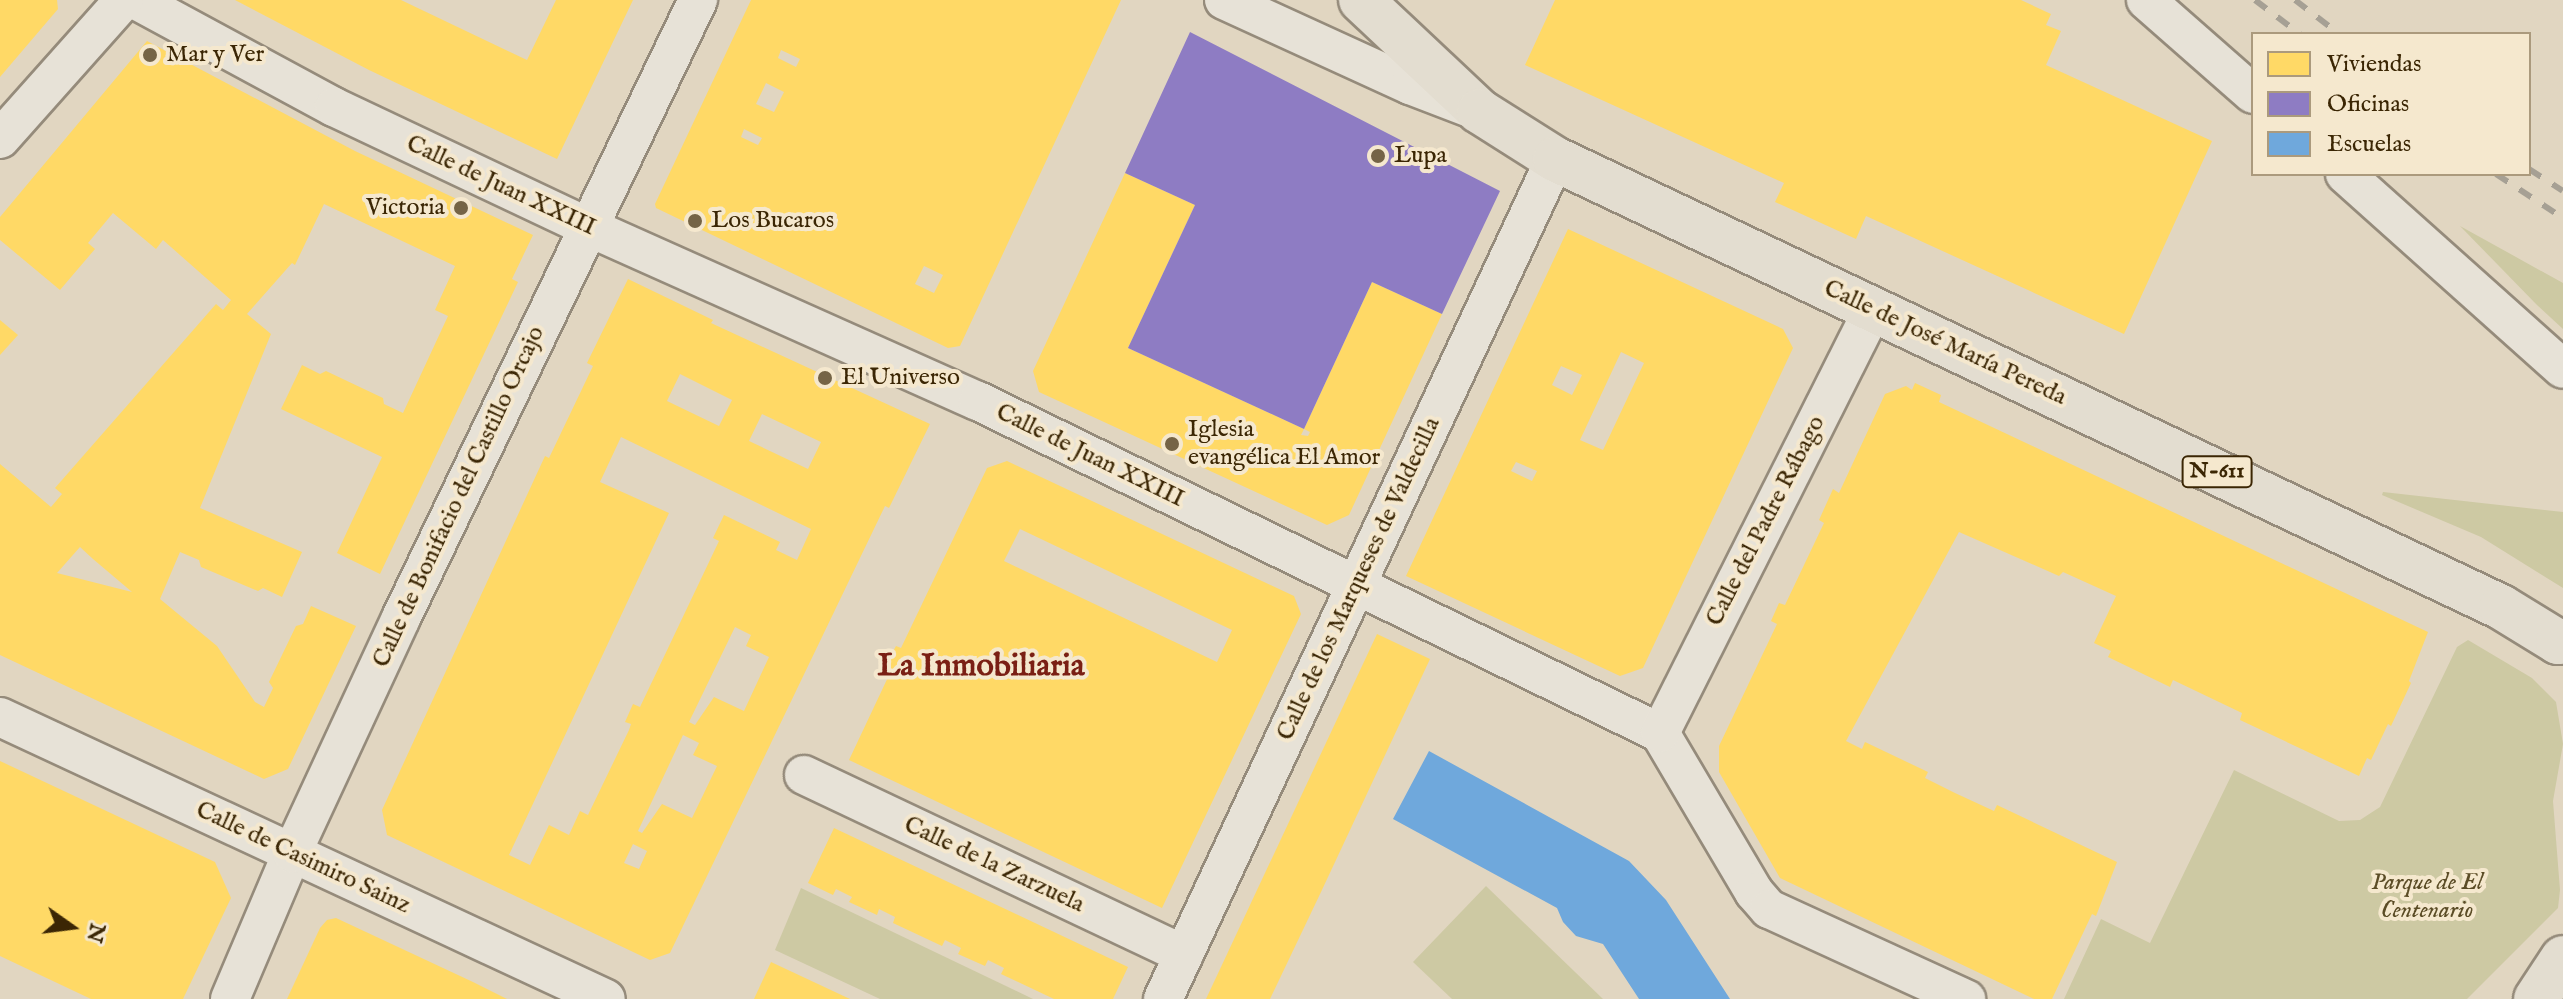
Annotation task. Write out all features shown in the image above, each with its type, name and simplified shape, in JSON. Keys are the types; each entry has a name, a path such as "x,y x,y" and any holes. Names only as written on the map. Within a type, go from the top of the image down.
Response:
{"main road":[{"name":"Calle de José María Pereda","path":"1361,0 1479,111 1555,159 2501,607 2561,648"},
{"path":"2536,999 2563,958"},
{"path":"2543,999 2563,992"}],"street":[{"path":"0,139 124,0"},
{"name":"Calle de Juan XXIII","path":"136,0 334,107 586,226 978,401 1660,733"},
{"name":"Calle de Bonifacio del Castillo Orcajo","path":"230,999 292,853 586,226 698,0"},
{"path":"1224,0 1410,85 1479,111"},
{"path":"2146,0 2251,92"},
{"name":"Calle de los Marqueses de Valdecilla","path":"1163,999 1555,159"},
{"path":"2347,176 2563,369"},
{"name":"Calle del Padre Rábago","path":"1660,733 1873,309"},
{"name":"Calle de Casimiro Sainz","path":"0,717 606,999"},
{"path":"1660,733 1754,892 1769,909 1966,999"},
{"name":"Calle de la Zarzuela","path":"804,775 1184,955"}],"green space":[{"path":"2460,226 2563,283 2563,329 2537,305"},
{"path":"2383,492 2563,512 2563,588 2481,537 2382,495"},
{"name":"Parque de El Centenario","path":"2468,640 2532,678 2556,702 2563,744 2553,801 2560,890 2558,908 2467,999 2064,999 2101,919 2150,943 2234,770 2339,821 2360,820 2380,807 2457,647"},
{"path":"1486,886 1603,999 1452,999 1413,962"},
{"path":"801,888 1033,999 880,999 775,950"}],"building: Viviendas":[{"path":"0,0 57,0 58,9 0,77"},
{"path":"235,0 401,0 527,60 556,0 633,0 557,159 369,70"},
{"path":"751,0 1121,0 960,346 948,348 656,208 655,204","holes":["781,50 800,59 796,67 778,58","766,83 784,92 774,112 756,104","744,129 762,138 758,145 741,137","924,266 943,275 934,293 915,284"]},
{"path":"1555,0 2021,0 2051,14 2046,25 2061,31 2046,65 2212,141 2124,334 1866,216 1856,239 1775,202 1784,183 1525,65"},
{"path":"147,41 355,151 533,235 512,279 518,282 380,574 337,553 382,457 281,409 302,365 320,374 326,371 383,398 384,404 403,413 448,316 435,310 455,266 324,204 295,265 292,263 247,314 271,334 200,508 302,552 282,597 263,588 258,591 201,567 199,560 180,552 160,599 217,646 255,702 264,707 273,688 269,682 296,626 303,624 311,606 356,626 288,769 264,779 0,655 0,464 51,507 62,494 55,488 216,304 223,310 231,300 163,240 156,249 113,213 88,243 95,249 60,290 0,240 0,217","holes":["80,547 132,592 57,573"]},
{"path":"1125,173 1195,205 1128,348 1304,429 1372,282 1442,314 1349,515 1327,525 1039,392 1033,371"},
{"path":"1568,229 1783,329 1793,348 1643,668 1620,676 1406,576","holes":["1621,352 1644,363 1603,450 1580,440","1561,366 1582,375 1572,395 1552,385","1516,462 1537,471 1532,481 1511,471"]},
{"path":"628,279 713,320 711,323 930,424 889,508 885,506 670,953 650,960 387,835 382,810 545,456 549,458 593,366 587,363","holes":["680,374 732,400 719,426 667,401","762,414 821,442 808,469 749,441","621,437 811,529 797,560 776,550 780,542 724,515 713,538 719,541 640,707 633,704 625,722 631,724 629,730 588,815 580,811 569,835 549,825 530,865 509,855 669,513 600,482","735,627 751,635 746,646 769,657 744,711 714,697 695,725 689,722","683,735 699,743 693,755 717,766 692,818 662,804 642,833 638,831","633,844 647,851 639,869 624,863"]},
{"path":"0,320 18,335 0,355"},
{"path":"1915,383 1941,395 1939,402 2428,632 2409,681 2411,683 2391,726 2388,724 2371,760 2367,758 2359,776 2240,720 2242,713 2173,680 2170,687 2108,657 2111,651 2094,643 2116,596 2063,572 2059,576 1959,532 1846,741 1862,749 1865,742 1928,772 1925,778 1955,793 1994,811 1997,805 2117,862 2096,916 2092,914 2052,999 2034,999 1780,878 1719,772 1719,746 1777,624 1771,621 1779,603 1785,605 1824,523 1819,520 1833,489 1839,493 1885,394 1906,386 1912,390"},
{"path":"1007,461 1294,596 1301,614 1162,908 849,760 890,673 883,670 896,646 901,648 987,468","holes":["1020,529 1232,630 1217,662 1004,561"]},
{"path":"1377,634 1430,659 1321,892 1270,999 1206,999"},
{"path":"0,761 215,862 231,898 183,999 91,999 0,956"},
{"path":"834,828 1128,967 1113,999 1054,999 1001,974 1004,968 988,960 985,966 958,954 961,948 945,940 942,946 893,923 895,917 879,909 877,915 849,902 852,897 836,889 833,895 808,883"},
{"path":"336,918 507,999 287,999 320,928 327,920"},
{"path":"771,962 850,999 754,999"}],"building: Oficinas":[{"path":"1190,32 1500,191 1442,314 1372,282 1304,429 1128,348 1195,205 1125,173"}],"building: Escuelas":[{"path":"1429,751 1629,861 1666,900 1730,999 1639,999 1603,944 1576,936 1563,922 1557,908 1393,819"}],"railway":[{"path":"2255,0 2297,32"},
{"path":"2295,0 2336,32"},
{"path":"2531,170 2563,191"},
{"path":"2499,176 2563,218"}],"place":[{"name":"Mar y Ver","path":"150,55"},
{"name":"Lupa","path":"1378,156"},
{"name":"Victoria","path":"461,208"},
{"name":"Los Bucaros","path":"695,221"},
{"name":"El Universo","path":"825,378"},
{"name":"Iglesia evangélica El Amor","path":"1172,444"}],"district":[{"name":"La Inmobiliaria","path":"981,667"}]}
